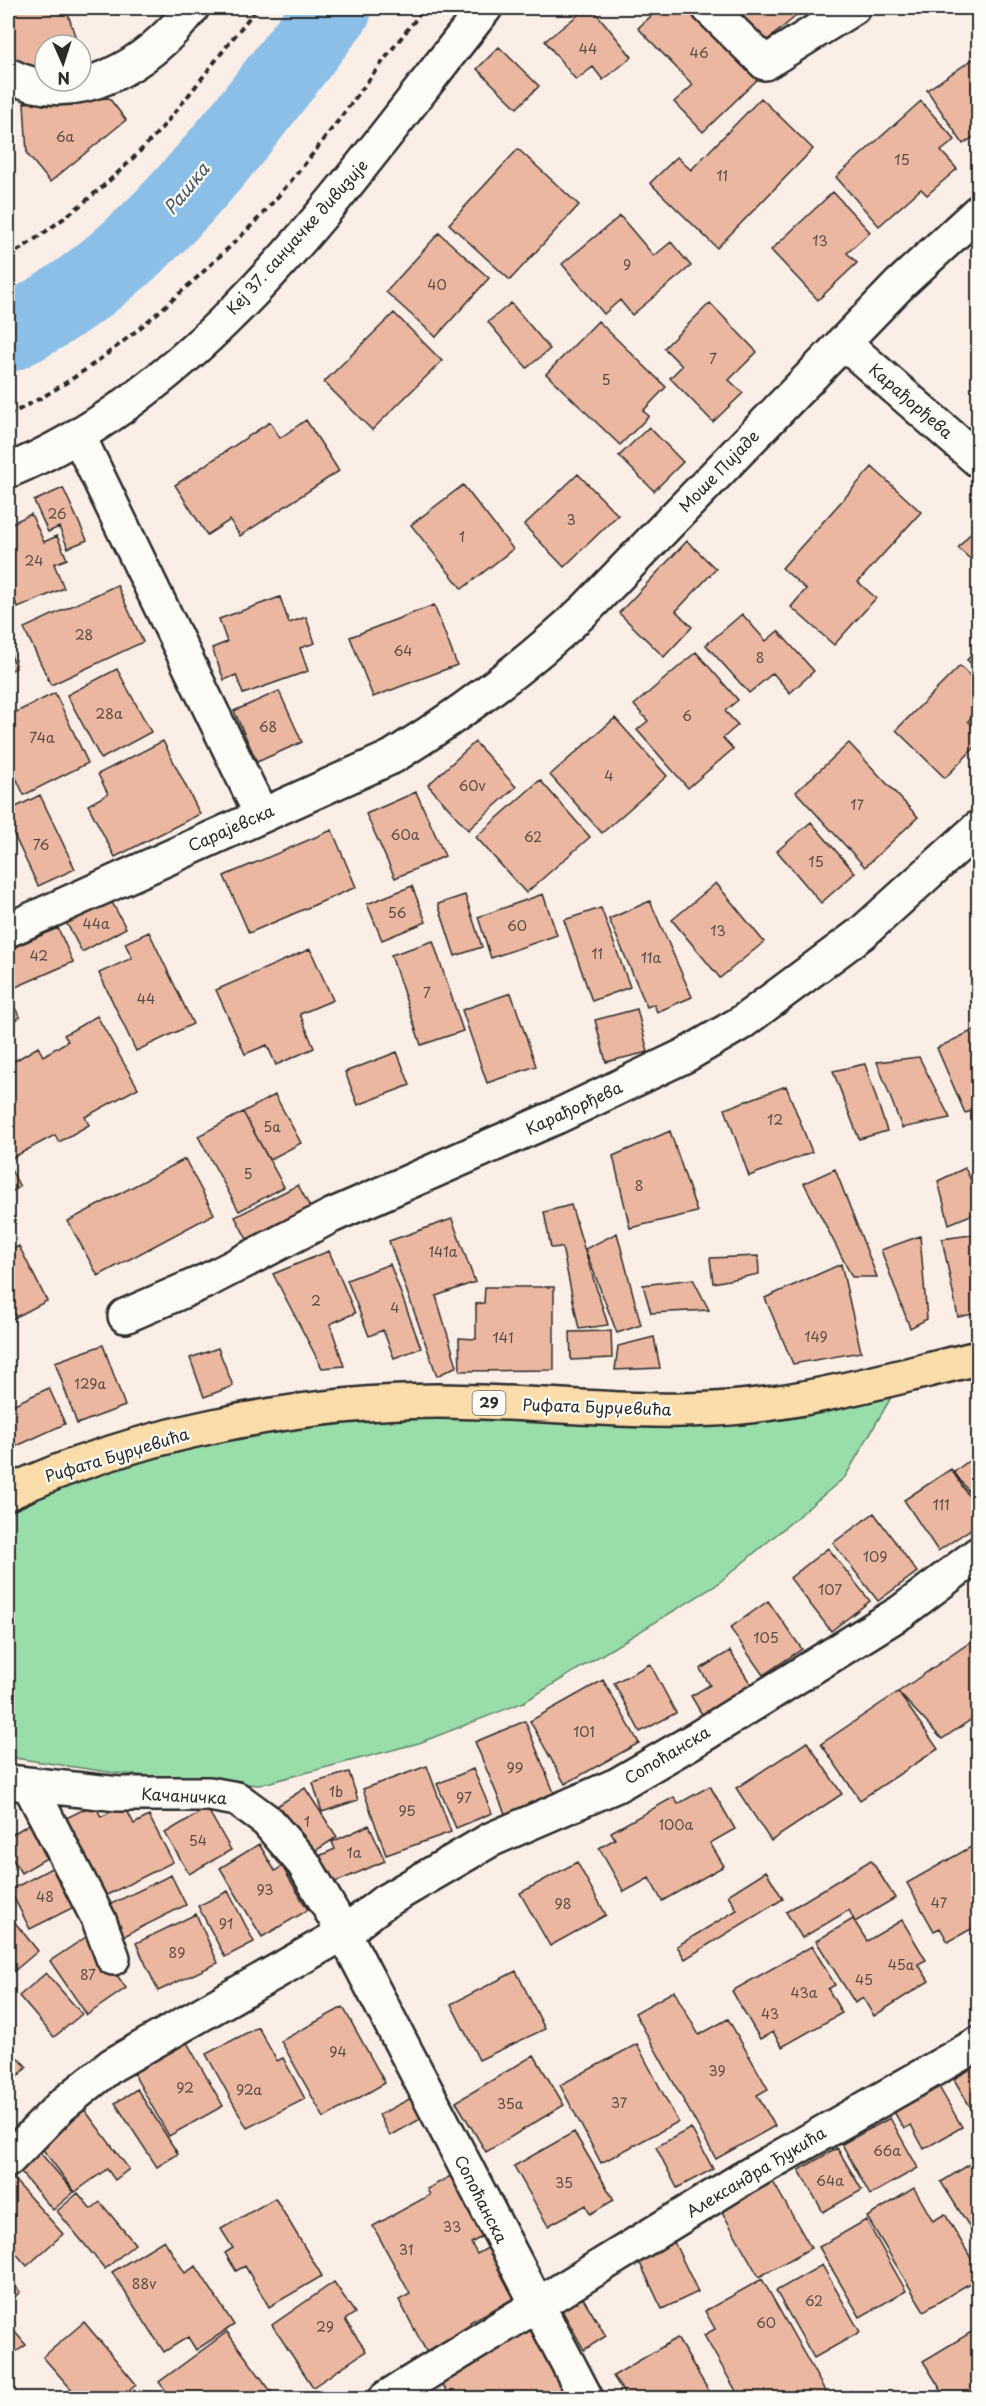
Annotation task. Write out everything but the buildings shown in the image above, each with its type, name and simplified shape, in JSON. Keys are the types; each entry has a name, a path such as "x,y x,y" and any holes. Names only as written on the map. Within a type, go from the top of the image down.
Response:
{"main road":[{"name":"Рифата Бурџевића","path":"8,1493 78,1464 167,1438 294,1411 439,1401 617,1410 716,1409 839,1390 978,1358"}],"street":[{"path":"8,76 31,85 60,87 121,72 155,47 192,8"},
{"name":"Кеј 37. санџачке дивизије","path":"8,471 78,435 148,390 242,302 363,165 485,8"},
{"path":"709,8 765,63 853,8"},
{"name":"Моше Пијаде","path":"452,720 543,650 587,608 900,284 978,212"},
{"name":"Карађорђева","path":"843,342 978,460"},
{"path":"78,435 261,814"},
{"name":"Сарајевска","path":"8,930 261,814 392,757 452,720"},
{"name":"Карађорђева","path":"125,1316 208,1280 331,1216 556,1118 695,1049 741,1023 862,933 978,828"},
{"name":"Сопоћанска","path":"8,2160 61,2106 112,2065 344,1933 384,1902 490,1840 567,1809 637,1774 831,1657 970,1565"},
{"name":"Качаничка","path":"19,1784 119,1794 209,1794 237,1799 267,1821 304,1864 344,1933"},
{"name":"Качаничка","path":"19,1784 99,1920 112,1958"},
{"name":"Сопоћанска","path":"344,1933 536,2305"},
{"name":"Александра Ђукића","path":"386,2398 742,2179 978,2044"},
{"path":"536,2305 586,2398"}],"path":[{"path":"8,257 39,237 115,175 165,124 257,8"},
{"path":"8,415 40,399 105,357 148,324 216,259 273,203 425,8"}],"green space":[{"path":"904,1375 845,1477 715,1586 524,1702 419,1743 259,1785 115,1773 8,1757 8,1493 235,1423 617,1410"}],"waterway":[{"name":"Рашка","path":"8,334 59,305 105,271 148,233 227,146 334,8"}]}
